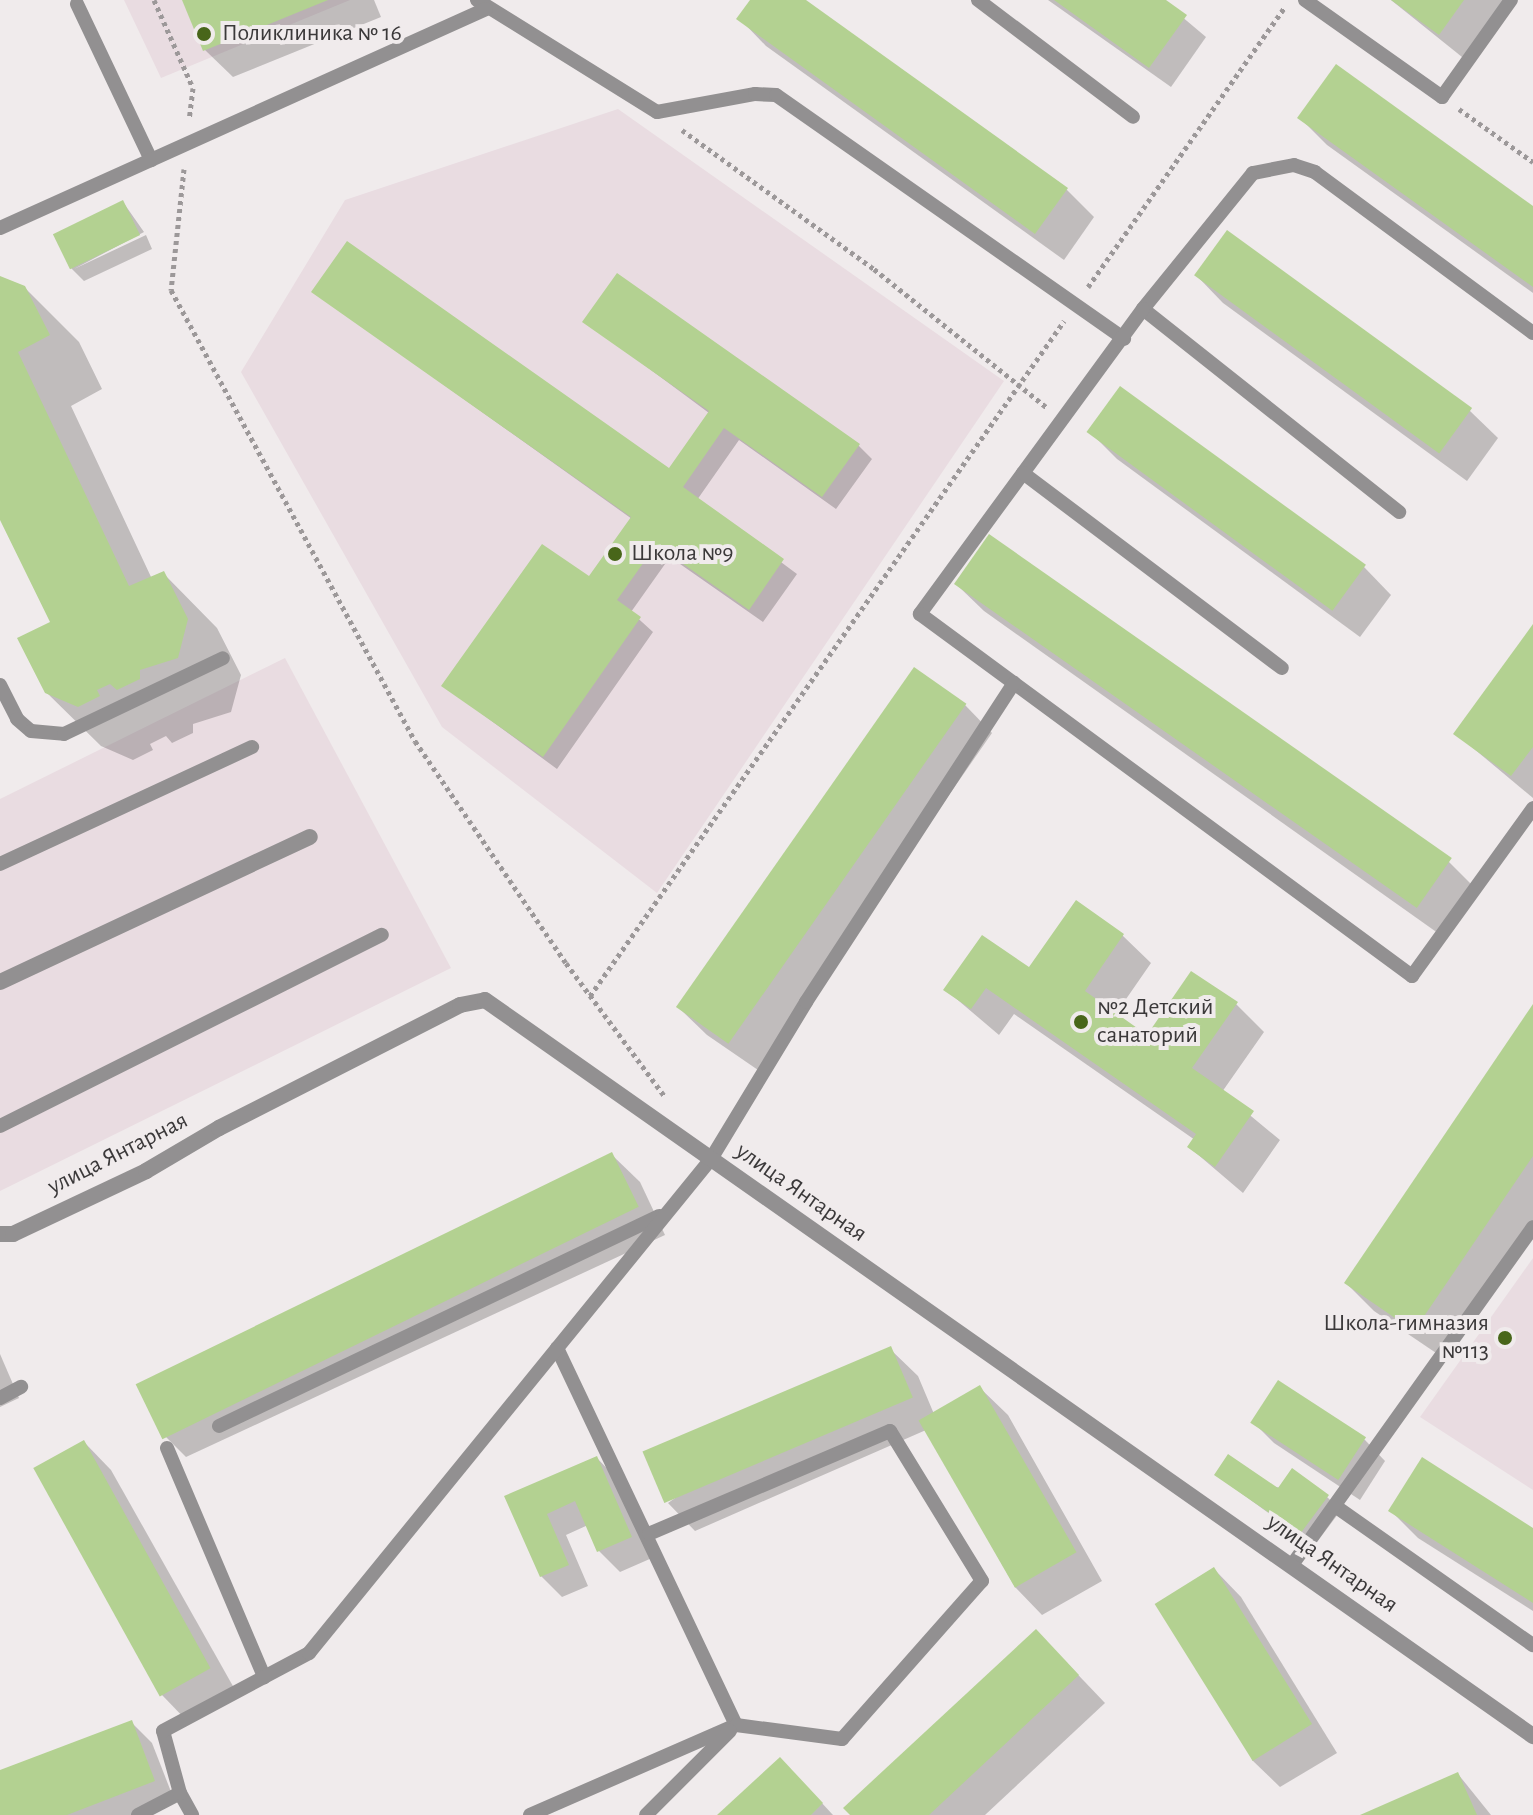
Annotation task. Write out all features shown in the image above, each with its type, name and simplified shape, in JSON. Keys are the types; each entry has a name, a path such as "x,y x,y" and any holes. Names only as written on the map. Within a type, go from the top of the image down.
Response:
{"street":[{"path":"0,982 310,837"},
{"name":"улица Янтарная","path":"0,1234 13,1234 146,1171 219,1128 460,1005 485,1000 1533,1736"}],"lane":[{"path":"978,0 1133,117"},
{"path":"1305,0 1442,97 1511,0"},
{"path":"77,4 151,160"},
{"path":"0,228 482,4 657,112 755,94 776,95 1124,339"},
{"path":"1533,333 1315,172 1294,165 1253,173 1143,309 920,614 1412,976 1533,808"},
{"path":"1143,309 1399,512"},
{"path":"1023,473 1282,668"},
{"path":"0,685 17,719 31,731 47,736 64,734 223,658"},
{"path":"192,1815 180,1793 163,1731 309,1653 711,1159 806,1002 1014,683"},
{"path":"0,864 252,747"},
{"path":"0,1126 382,935"},
{"path":"219,1426 664,1214"},
{"path":"1292,1565 1533,1227"},
{"path":"557,1348 649,1534 736,1725"},
{"path":"0,1398 21,1387"},
{"path":"530,1815 736,1725 842,1739 982,1581 890,1431 649,1534"},
{"path":"167,1448 264,1677"},
{"path":"1335,1506 1533,1645"},
{"path":"646,1815 736,1725"},
{"path":"138,1815 180,1793"}],"path":[{"path":"154,0 193,88 171,290 415,741 590,996 674,1109"},
{"path":"590,996 1291,0"},
{"path":"1442,97 1533,162"},
{"path":"657,112 874,269 1063,420"}],"shaded area":[{"name":"Поликлиника № 16","path":"124,0 350,0 161,78"},
{"name":"Школа №9","path":"618,109 1004,381 657,893 442,727 241,372 345,200"},
{"path":"285,658 451,968 0,1191 0,799"},
{"name":"Школа-гимназия №113","path":"1533,1258 1533,1490 1420,1417"}],"building":[{"name":"Поликлиника № 16","path":"182,0 328,0 203,51"},
{"path":"750,0 806,0 1068,188 1035,234 736,19"},
{"path":"1054,0 1166,0 1187,15 1149,68"},
{"path":"1391,0 1464,0 1439,35"},
{"path":"1336,64 1533,206 1533,287 1297,118"},
{"path":"123,200 140,235 70,269 53,234"},
{"path":"1227,230 1472,408 1439,453 1194,275"},
{"path":"347,241 669,468 709,411 582,322 617,273 860,444 822,497 724,428 683,487 784,559 749,610 656,545 617,600 641,617 543,757 441,686 542,544 589,576 631,517 311,292"},
{"path":"0,276 25,286 50,335 18,352 129,586 164,571 188,619 178,658 140,670 140,679 117,690 110,684 97,690 100,696 78,707 45,693 17,638 50,622 0,520"},
{"path":"1120,386 1366,565 1332,611 1086,432"},
{"path":"989,534 1452,858 1417,908 954,584"},
{"path":"1533,624 1533,747 1511,776 1453,734"},
{"path":"914,667 966,704 728,1044 676,1007"},
{"name":"№2 Детский санаторий","path":"1076,900 1124,934 1085,991 1147,1035 1191,971 1238,1002 1192,1068 1254,1111 1215,1167 1187,1147 1196,1134 986,988 971,1009 943,990 982,935 1029,967"},
{"path":"1533,1004 1533,1156 1414,1331 1344,1283"},
{"path":"612,1152 639,1207 162,1439 136,1384"},
{"path":"891,1346 913,1398 664,1503 642,1451"},
{"path":"1278,1380 1366,1437 1338,1480 1250,1423"},
{"path":"980,1385 1076,1552 1015,1588 919,1420"},
{"path":"84,1440 211,1668 160,1696 33,1468"},
{"path":"1228,1454 1278,1488 1292,1468 1329,1495 1300,1534 1214,1475"},
{"path":"597,1456 632,1537 597,1552 575,1501 547,1514 569,1565 540,1577 504,1496"},
{"path":"1422,1457 1533,1528 1533,1603 1388,1511"},
{"path":"1214,1567 1312,1724 1253,1761 1155,1604"},
{"path":"1036,1629 1079,1675 929,1815 850,1815 843,1808"},
{"path":"132,1720 155,1781 67,1815 0,1815 0,1770"},
{"path":"780,1757 823,1803 811,1815 717,1815"},
{"path":"1458,1772 1477,1815 1360,1815"}],"place":[{"name":"Поликлиника № 16","path":"204,34"},
{"name":"Школа №9","path":"615,554"},
{"name":"№2 Детский санаторий","path":"1081,1022"},
{"name":"Школа-гимназия №113","path":"1505,1338"}]}
